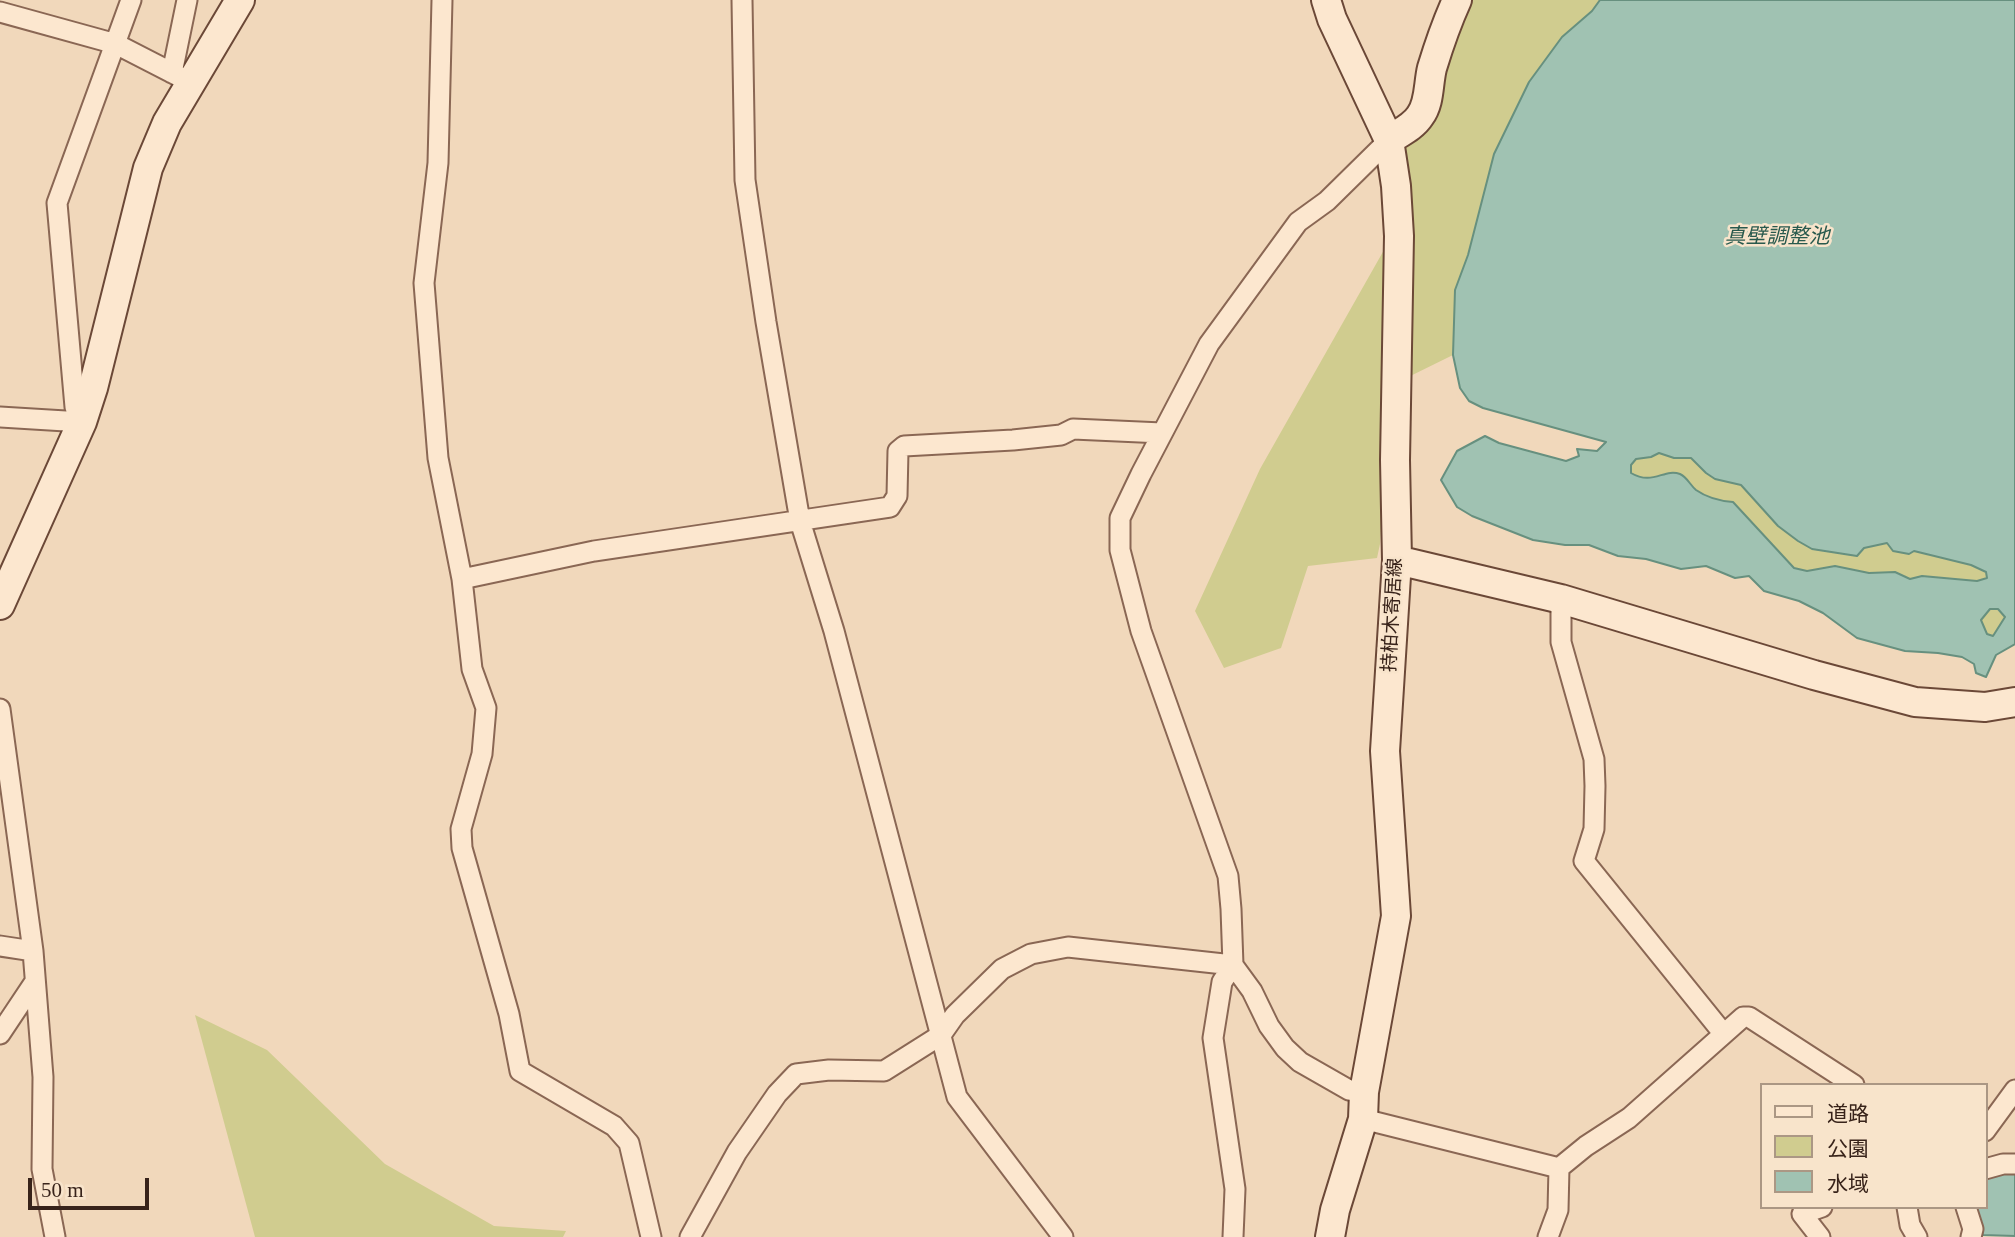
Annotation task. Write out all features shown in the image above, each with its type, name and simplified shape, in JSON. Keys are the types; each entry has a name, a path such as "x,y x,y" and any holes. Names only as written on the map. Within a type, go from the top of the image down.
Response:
{"street":[{"path":"82,422 75,407 57,203 131,0"},
{"path":"0,605 82,422 93,388 148,168 167,123 181,78 187,0"},
{"path":"181,78 240,0"},
{"path":"442,0 438,163 424,284 438,458 462,579 472,669 486,708 482,754 461,829 461,848 509,1014 520,1072 614,1126 629,1143 651,1237"},
{"path":"742,0 745,180 800,521 834,631 957,1097 1063,1237"},
{"name":"持柏木寄居線","path":"1326,0 1332,19 1389,140 1396,186 1399,236 1396,560 1385,751 1396,916 1364,1105 1330,1237"},
{"path":"1457,0 1448,18 1420,117 1389,140 1327,201 1298,222 1209,344 1120,518 1120,550 1141,631 1228,876 1233,965 1252,991 1269,1026 1300,1062 1349,1090 1364,1105 1559,1168"},
{"path":"0,12 116,44 181,78"},
{"path":"0,417 82,422"},
{"path":"462,579 594,551 890,507 897,496 898,451 904,446 1061,435 1073,429 1163,433"},
{"path":"1396,560 1561,599 1814,675 1915,702 1985,707 2015,702"},
{"path":"1561,599 1561,642 1594,759 1594,829 1584,861 1723,1033"},
{"path":"0,709 33,951 43,1077 41,1169 55,1237"},
{"path":"0,946 33,951"},
{"path":"690,1237 737,1152 777,1094 796,1074 829,1070 884,1071 941,1035 955,1015 1002,969 1031,954 1068,947 1233,965"},
{"path":"1233,965 1222,982 1213,1038 1235,1189 1233,1237"},
{"path":"0,1034 34,983"},
{"path":"1548,1237 1558,1210 1559,1168 1586,1146 1629,1118 1743,1017 1749,1017 1851,1083"},
{"path":"1987,1128 2015,1090"},
{"path":"1987,1168 2015,1164"},
{"path":"1816,1209 1802,1214 1820,1237"},
{"path":"1907,1209 1910,1225 1917,1237"},
{"path":"1967,1209 1973,1229 1971,1237"}],"green space":[{"path":"1469,0 1600,0 1592,11 1562,37 1468,255 1455,290 1453,355 1390,386 1377,558 1308,566 1281,648 1224,668 1195,611 1260,469 1397,227 1398,143 1440,75"},
{"path":"1659,453 1681,459 1691,458 1715,479 1741,485 1778,526 1812,549 1827,551 1887,543 1971,565 1986,572 1987,579 1977,581 1922,576 1910,579 1895,572 1869,573 1835,566 1807,572 1794,568 1733,502 1700,492 1680,474 1646,477 1631,473 1631,465 1636,459"},
{"path":"1990,609 1998,609 2005,617 1993,636 1987,634 1981,620"},
{"path":"195,1015 267,1050 385,1164 494,1226 566,1231 563,1237 255,1237"}],"water":[{"name":"真壁調整池","path":"1600,0 2015,0 2015,644 1996,655 1986,677 1976,673 1974,664 1962,657 1905,651 1857,638 1823,613 1799,601 1764,591 1749,576 1735,578 1706,566 1681,569 1646,559 1618,556 1589,545 1565,545 1533,540 1472,516 1457,507 1441,480 1457,451 1485,436 1499,443 1566,461 1579,456 1577,449 1597,451 1606,442 1483,408 1469,401 1460,388 1453,355 1455,290 1468,255 1494,154 1529,82 1562,37 1592,11","holes":["1659,453 1674,458 1691,458 1715,479 1741,485 1778,526 1812,549 1857,556 1864,548 1887,543 1893,551 1909,554 1914,551 1971,565 1986,572 1987,578 1977,581 1922,576 1910,579 1895,572 1869,573 1835,566 1807,571 1794,568 1733,502 1700,492 1680,474 1669,473 1646,478 1631,473 1631,465 1636,459","1990,609 1998,609 2005,617 1993,636 1987,634 1981,620"]},
{"path":"2015,1172 2015,1236 1983,1235 1973,1209 1987,1209 1987,1174"}]}
